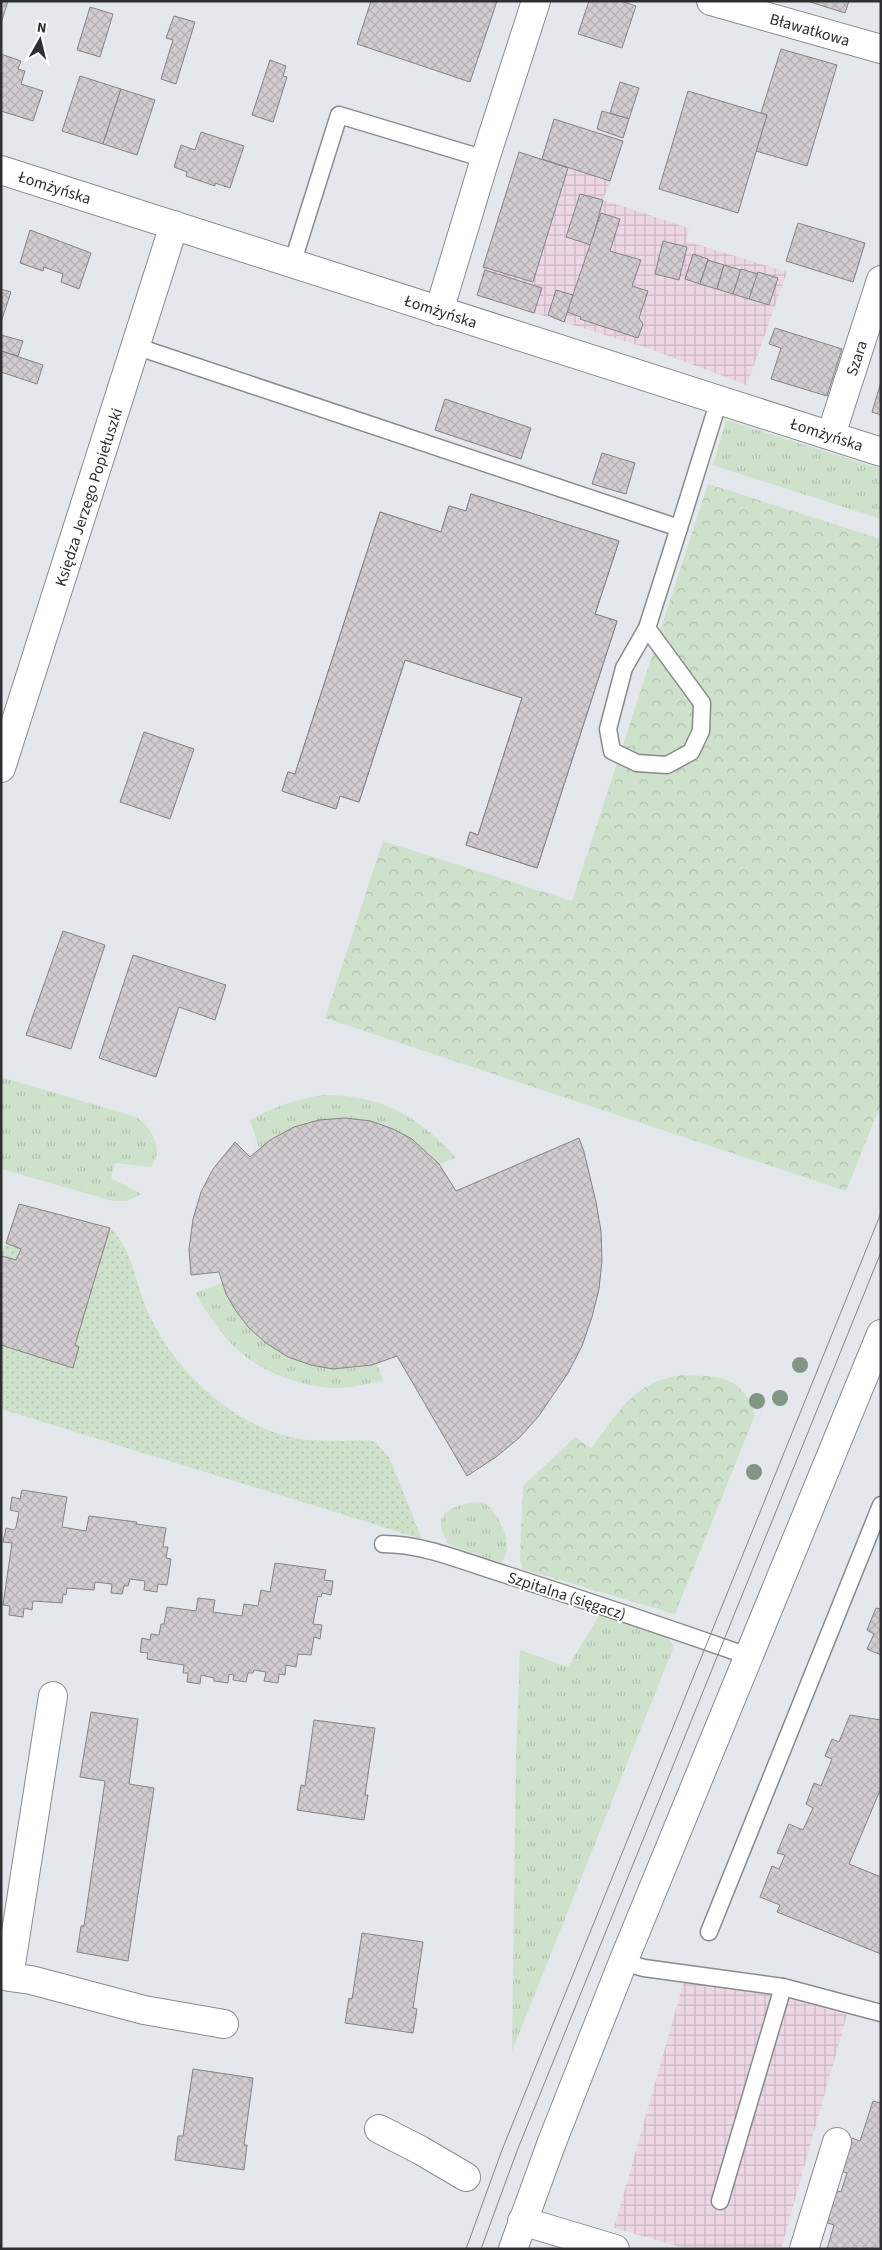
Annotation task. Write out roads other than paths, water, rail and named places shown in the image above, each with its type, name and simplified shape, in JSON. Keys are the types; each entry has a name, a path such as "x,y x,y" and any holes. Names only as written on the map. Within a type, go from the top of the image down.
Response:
{"street":[{"path":"439,311 536,1"},
{"name":"Bławatkowa","path":"711,1 881,49"},
{"name":"Łomżyńska","path":"1,170 881,452"},
{"name":"Księdza Jerzego Popiełuszki","path":"1,768 174,226"},
{"name":"Szara","path":"831,435 881,280"},
{"path":"513,2249 522,2221 623,1962 748,1656 873,1372 881,1334"},
{"path":"53,1696 9,1976 144,2010 224,2024"},
{"path":"379,2129 466,2177"},
{"path":"804,2249 837,2142"},
{"path":"522,2221 615,2249"}],"lane":[{"path":"292,264 339,115 485,159"},
{"path":"136,346 679,528"},
{"path":"647,628 702,703 701,731 690,752 667,765 637,763 612,751 608,729 624,668 647,628 719,400"},
{"path":"709,1932 881,1505"},
{"name":"Szpitalna (sięgacz)","path":"383,1544 400,1544 434,1552 581,1598 748,1656"},
{"path":"623,1962 644,1968 783,1987 881,2013"},
{"path":"720,2201 783,1987"}],"tram line":[{"path":"466,2249 502,2150 881,1213"},
{"path":"481,2249 517,2151 881,1252"}]}
